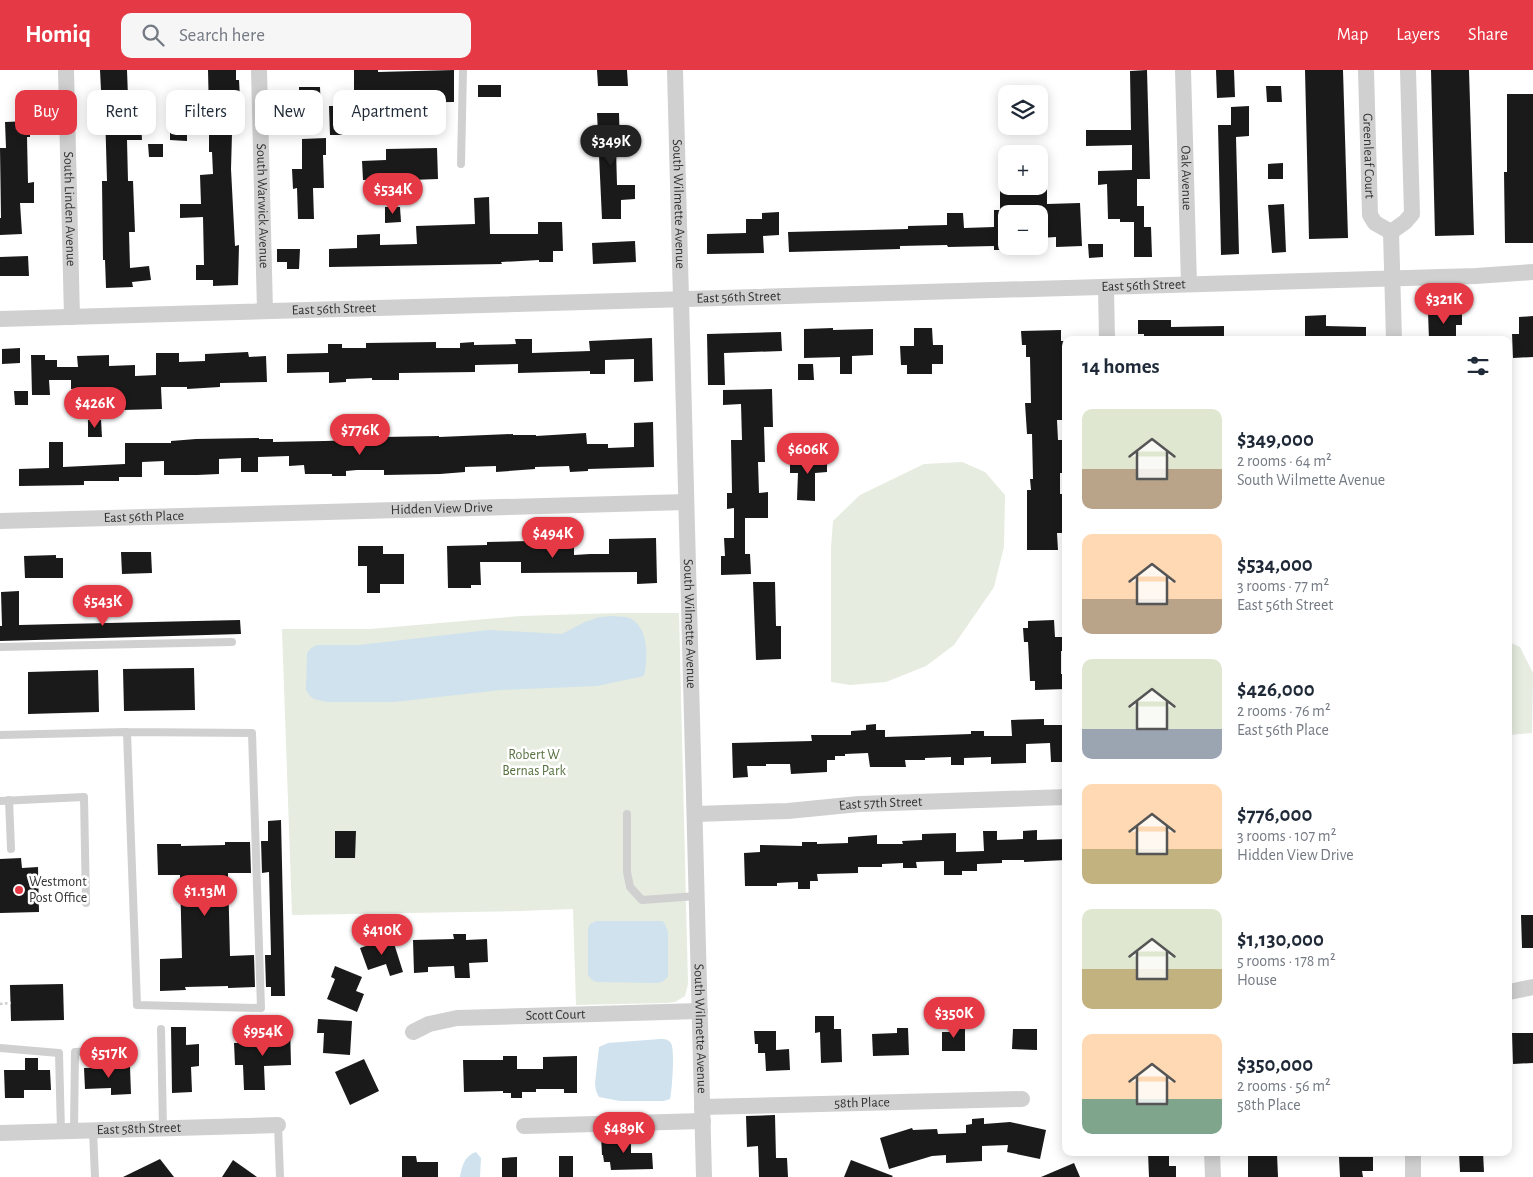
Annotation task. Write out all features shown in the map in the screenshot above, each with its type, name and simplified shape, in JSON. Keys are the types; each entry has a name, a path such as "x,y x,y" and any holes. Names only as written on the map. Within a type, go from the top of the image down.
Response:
{"street":[{"name":"South Linden Avenue","path":"66,70 72,317"},
{"name":"South Warwick Avenue","path":"259,70 265,311"},
{"name":"South Wilmette Avenue","path":"675,70 704,1177"},
{"name":"Oak Avenue","path":"1183,70 1189,284"},
{"name":"Greenleaf Court","path":"1366,70 1370,215 1375,223 1391,232"},
{"path":"1394,336 1391,232 1405,222 1412,214 1408,70"},
{"name":"East 56th Street","path":"0,319 1476,276 1533,272"},
{"path":"1106,287 1107,336"},
{"name":"Hidden View Drive","path":"288,514 686,502"},
{"name":"East 56th Place","path":"0,521 288,514"},
{"name":"East 57th Street","path":"695,814 788,811 858,804 1062,797"},
{"path":"1512,991 1533,987"},
{"name":"Scott Court","path":"413,1032 429,1024 457,1018 700,1011"},
{"name":"58th Place","path":"703,1114 1022,1099"},
{"path":"524,1126 703,1114"},
{"name":"East 58th Street","path":"0,1133 278,1125"},
{"path":"1212,1156 1213,1177"},
{"path":"1413,1156 1413,1177"}],"lane":[{"path":"461,164 463,70"},
{"path":"0,647 232,642"},
{"path":"0,735 127,732 252,733 261,1008 137,1004 127,732"},
{"path":"0,800 84,797 86,903"},
{"path":"10,800 11,849"},
{"path":"627,814 627,872 630,887 642,900 697,896"},
{"path":"162,1029 163,1128"},
{"path":"0,1048 59,1053 68,1131"},
{"path":"68,1131 75,1052 117,1050"},
{"path":"278,1125 280,1177"},
{"path":"93,1131 95,1177"}],"path":[{"path":"0,1004 11,1003"}],"green space":[{"path":"962,462 985,472 1005,495 1004,547 994,587 954,645 926,666 886,682 850,685 831,682 831,548 833,521 860,495 924,464"},
{"name":"Robert W Bernas Park","path":"679,613 688,984 685,996 675,1002 667,1003 576,1005 573,909 292,915 282,629 370,629 521,616"},
{"path":"1512,643 1520,647 1533,673 1532,733 1512,735"}],"water":[{"path":"600,617 629,618 636,622 644,635 646,660 644,676 597,686 501,690 394,702 327,702 314,699 306,690 307,653 317,645 359,645 489,630 562,634 585,622"},
{"path":"596,921 664,922 668,932 668,977 662,982 656,983 596,982 592,980 588,975 588,928 590,924"},
{"path":"660,1039 671,1043 673,1053 670,1099 664,1101 620,1101 599,1097 595,1083 599,1047 608,1043"},
{"path":"476,1152 481,1158 480,1177 460,1177 466,1159"}],"building":[{"path":"100,70 127,70 128,90 101,90"},
{"path":"208,70 236,70 236,80 239,80 240,90 208,90"},
{"path":"354,70 378,70 378,72 454,70 454,102 446,102 446,90 354,90"},
{"path":"597,70 627,70 628,86 598,86"},
{"path":"1147,70 1150,179 1137,179 1137,206 1144,206 1144,227 1151,227 1152,257 1134,257 1134,222 1120,222 1120,219 1108,219 1107,184 1098,185 1098,171 1132,170 1132,145 1086,146 1086,130 1131,130 1130,71"},
{"path":"1216,70 1234,70 1235,97 1217,98"},
{"path":"1305,70 1343,70 1348,238 1309,239"},
{"path":"1431,70 1469,70 1474,235 1435,236"},
{"path":"478,85 501,85 501,97 478,97"},
{"path":"1266,86 1281,86 1282,102 1267,102"},
{"path":"299,87 320,87 320,90 299,90"},
{"path":"1507,94 1533,94 1533,243 1505,243 1504,172 1507,172"},
{"path":"329,106 333,106 333,135 330,135"},
{"path":"1249,106 1249,136 1236,137 1239,254 1221,255 1218,125 1231,125 1231,107"},
{"path":"597,113 619,113 620,148 616,149 617,185 635,185 635,199 621,200 621,219 602,219"},
{"path":"5,122 15,122 15,135 30,135 30,137 27,137 28,183 34,182 34,203 20,203 22,234 0,235 0,148 6,148"},
{"path":"106,135 142,135 142,140 127,140 128,181 133,181 135,232 129,232 130,268 149,266 151,280 132,282 133,287 106,288 105,260 103,260 102,181 107,181"},
{"path":"170,135 187,135 187,141 170,140"},
{"path":"209,135 232,135 231,169 235,246 239,245 238,285 213,286 213,280 196,280 196,265 204,265 203,217 180,218 180,204 201,204 200,175 213,174 212,152 209,152"},
{"path":"326,138 326,155 323,155 324,188 313,188 314,219 298,219 297,188 293,189 292,169 302,169 302,139"},
{"path":"148,144 163,144 163,157 149,157"},
{"path":"437,148 438,179 387,183 387,179 363,180 362,161 386,160 386,149"},
{"path":"1283,163 1283,179 1268,179 1268,164"},
{"path":"1000,195 1047,195 1047,204 1080,203 1082,246 1056,247 1056,237 1048,237 1048,205 1000,205"},
{"path":"489,197 490,234 538,234 538,222 562,222 563,251 553,251 553,262 539,262 539,260 501,262 502,264 329,267 329,249 357,248 357,235 380,234 380,245 417,244 416,226 475,224 474,198"},
{"path":"1284,204 1286,252 1272,253 1268,205"},
{"path":"385,207 400,207 401,222 385,223"},
{"path":"994,210 998,210 998,250 994,250 994,246 948,247 947,245 900,246 900,249 789,252 788,232 908,229 908,226 947,225 947,213 963,213 964,228 994,227"},
{"path":"779,212 779,235 763,236 764,253 707,254 707,234 746,233 746,219 762,219 762,213"},
{"path":"635,241 636,262 593,264 592,243"},
{"path":"1088,244 1103,244 1103,257 1089,258"},
{"path":"277,249 300,249 299,269 287,269 287,262 277,262"},
{"path":"28,256 29,276 0,276 0,257"},
{"path":"1462,311 1462,325 1456,325 1456,336 1429,336 1428,312"},
{"path":"1326,315 1326,326 1366,327 1366,336 1305,336 1305,316"},
{"path":"1533,316 1533,357 1513,358 1512,334 1519,334 1519,317"},
{"path":"1138,320 1171,320 1171,327 1224,326 1224,336 1144,336 1144,334 1138,334"},
{"path":"833,328 833,330 873,329 873,355 852,356 852,374 840,374 840,357 804,358 804,329"},
{"path":"914,328 932,328 933,345 943,345 943,364 932,364 932,374 907,374 907,365 901,365 900,346 914,346"},
{"path":"1061,330 1062,420 1057,420 1058,440 1062,440 1060,494 1062,494 1062,533 1057,533 1058,550 1027,550 1027,490 1031,490 1030,479 1033,479 1032,434 1027,434 1025,403 1031,403 1030,357 1026,357 1026,345 1022,345 1021,331"},
{"path":"781,332 782,351 724,353 725,385 708,385 707,334"},
{"path":"652,338 653,381 634,382 634,359 605,360 605,374 590,374 590,371 518,373 518,364 475,365 475,372 399,373 399,380 346,379 346,382 329,383 329,372 287,373 287,354 328,353 328,344 342,344 342,348 366,348 366,343 436,342 436,348 460,348 460,343 474,342 474,345 516,344 515,339 532,339 532,353 590,351 589,341"},
{"path":"20,348 20,363 2,364 2,349"},
{"path":"248,352 249,357 266,356 267,382 220,383 220,387 187,389 187,387 161,387 162,409 92,409 91,388 71,389 71,380 49,380 50,395 32,395 31,355 45,355 45,360 57,360 57,367 78,367 77,356 109,355 109,366 135,365 135,376 156,375 156,353 179,353 179,362 205,361 205,354"},
{"path":"798,364 813,364 814,380 798,380"},
{"path":"772,389 773,427 764,427 765,462 758,462 759,493 768,492 768,518 745,518 745,554 750,554 751,574 721,575 721,556 725,556 724,538 734,538 734,508 727,509 727,493 732,493 731,440 742,440 741,404 723,405 723,390"},
{"path":"14,391 28,391 28,405 15,405"},
{"path":"88,420 101,420 102,437 88,437"},
{"path":"653,422 654,467 588,469 588,471 570,472 569,466 535,467 535,469 496,472 496,466 465,467 465,472 440,474 384,475 384,470 357,470 346,471 346,476 332,476 332,474 305,474 304,465 289,466 289,456 258,457 258,472 241,472 241,458 219,459 219,474 197,475 164,475 164,461 142,462 142,477 119,477 119,481 84,481 84,485 19,486 19,469 49,468 49,442 63,442 63,467 125,464 125,443 171,443 171,441 196,439 259,438 273,439 273,442 383,439 383,437 513,434 536,436 586,433 587,444 608,444 608,448 634,447 634,423"},
{"path":"827,456 827,472 815,473 815,501 797,500 798,473 790,473 790,457"},
{"path":"656,538 657,583 637,584 637,572 521,573 521,562 480,562 481,585 471,585 471,588 448,588 447,546 487,545 487,542 574,540 574,555 609,554 609,539"},
{"path":"358,546 383,546 383,554 404,554 404,584 380,584 380,593 367,593 367,566 358,566"},
{"path":"121,552 151,552 152,573 122,574"},
{"path":"56,555 56,558 63,558 63,578 25,578 24,556"},
{"path":"753,582 775,582 776,626 781,626 781,659 756,660"},
{"path":"19,591 19,625 240,620 241,634 0,641 0,626 2,626 1,592"},
{"path":"1054,620 1055,637 1062,637 1062,689 1035,690 1035,681 1030,681 1028,642 1024,642 1023,628 1028,628 1028,621"},
{"path":"194,668 195,710 124,711 123,669"},
{"path":"98,670 99,712 28,714 28,672"},
{"path":"1044,719 1044,725 1062,725 1062,762 1051,762 1050,743 1026,744 1026,763 991,764 991,757 964,758 964,765 951,765 951,757 905,760 906,767 870,767 868,753 845,754 845,756 835,756 835,760 827,760 827,772 791,774 790,764 766,764 766,766 747,766 748,777 733,778 732,743 812,741 811,735 851,735 851,731 866,730 866,725 876,724 876,730 885,730 885,737 971,734 971,731 984,731 984,736 1012,736 1011,720"},
{"path":"281,820 285,996 271,996 271,987 266,987 265,955 271,955 269,872 262,873 261,841 268,841 268,821"},
{"path":"1037,830 1037,840 1062,839 1062,860 1024,862 1024,860 1002,860 1002,863 977,864 977,871 962,871 962,875 944,875 944,861 916,862 917,868 903,868 903,863 882,864 882,867 858,867 858,873 817,874 818,881 810,881 810,889 798,889 798,882 777,883 777,886 745,886 744,853 760,852 760,845 802,846 802,842 817,842 817,844 848,843 848,837 877,835 877,844 903,844 902,841 922,840 922,834 956,833 956,852 984,851 983,831 997,831 997,840 1023,839 1023,831"},
{"path":"335,831 356,831 355,858 335,858"},
{"path":"225,842 250,842 251,873 228,873 230,956 254,955 255,987 185,987 186,990 160,991 160,959 182,958 180,875 158,875 157,844 181,844 181,846 225,845"},
{"name":"Westmont Post Office","path":"21,858 22,868 38,867 39,912 0,913 0,859"},
{"path":"1521,915 1533,915 1533,948 1522,948"},
{"path":"453,934 466,934 466,940 487,939 488,962 469,963 470,978 455,978 454,966 428,967 428,972 414,973 413,940 454,939"},
{"path":"392,937 403,972 390,976 386,964 368,970 360,948"},
{"path":"335,966 362,977 356,991 364,994 357,1012 327,999 335,979 331,977"},
{"path":"63,984 64,1020 11,1021 10,985"},
{"path":"815,1016 834,1016 834,1029 841,1029 842,1062 821,1063 820,1032 815,1033"},
{"path":"318,1019 352,1021 350,1055 323,1053 324,1033 317,1033"},
{"path":"274,1024 290,1024 291,1065 264,1066 265,1090 244,1090 243,1065 235,1065 234,1043 275,1042"},
{"path":"953,1025 965,1025 965,1051 942,1051 942,1032 953,1032"},
{"path":"171,1027 186,1027 186,1045 199,1044 199,1066 191,1067 192,1092 172,1093"},
{"path":"897,1028 908,1028 909,1055 873,1056 872,1034 897,1033"},
{"path":"1013,1029 1037,1029 1037,1050 1012,1049"},
{"path":"754,1031 776,1031 776,1050 789,1049 790,1070 766,1071 765,1053 758,1053 758,1044 755,1044"},
{"path":"1512,1033 1533,1033 1533,1063 1513,1064"},
{"path":"503,1056 517,1056 517,1069 543,1069 543,1057 577,1056 577,1093 564,1093 564,1089 536,1089 536,1092 522,1092 522,1098 511,1098 511,1093 503,1093 503,1091 464,1092 463,1060 503,1060"},
{"path":"25,1058 38,1058 38,1070 50,1070 51,1090 24,1090 24,1098 5,1098 4,1070 25,1070"},
{"path":"364,1059 379,1091 350,1105 335,1072"},
{"path":"130,1067 131,1094 111,1095 111,1088 85,1089 84,1068"},
{"path":"775,1115 776,1158 787,1158 788,1177 759,1177 758,1146 747,1147 746,1116"},
{"path":"984,1118 984,1124 1010,1122 1046,1130 1040,1159 1007,1152 1008,1145 982,1146 982,1161 946,1163 946,1155 932,1156 889,1169 880,1138 912,1128 913,1130 937,1129 938,1134 966,1133 966,1125 972,1124 972,1119"},
{"path":"631,1134 631,1153 652,1153 653,1169 611,1170 610,1162 604,1162 601,1135"},
{"path":"402,1156 416,1156 417,1162 438,1162 438,1177 402,1177"},
{"path":"559,1156 573,1156 573,1177 559,1177"},
{"path":"1148,1156 1169,1156 1169,1166 1176,1166 1176,1177 1149,1177"},
{"path":"1248,1156 1277,1156 1278,1177 1248,1177"},
{"path":"1459,1156 1483,1156 1484,1172 1460,1172"},
{"path":"517,1157 517,1177 502,1177 502,1158"},
{"path":"1339,1157 1373,1157 1373,1171 1362,1171 1363,1177 1340,1177"},
{"path":"160,1159 174,1177 123,1177"},
{"path":"233,1160 257,1177 222,1177"},
{"path":"851,1160 893,1176 844,1177"},
{"path":"1074,1163 1080,1177 1041,1177"}],"place":[{"name":"Westmont Post Office","path":"19,890"}]}
